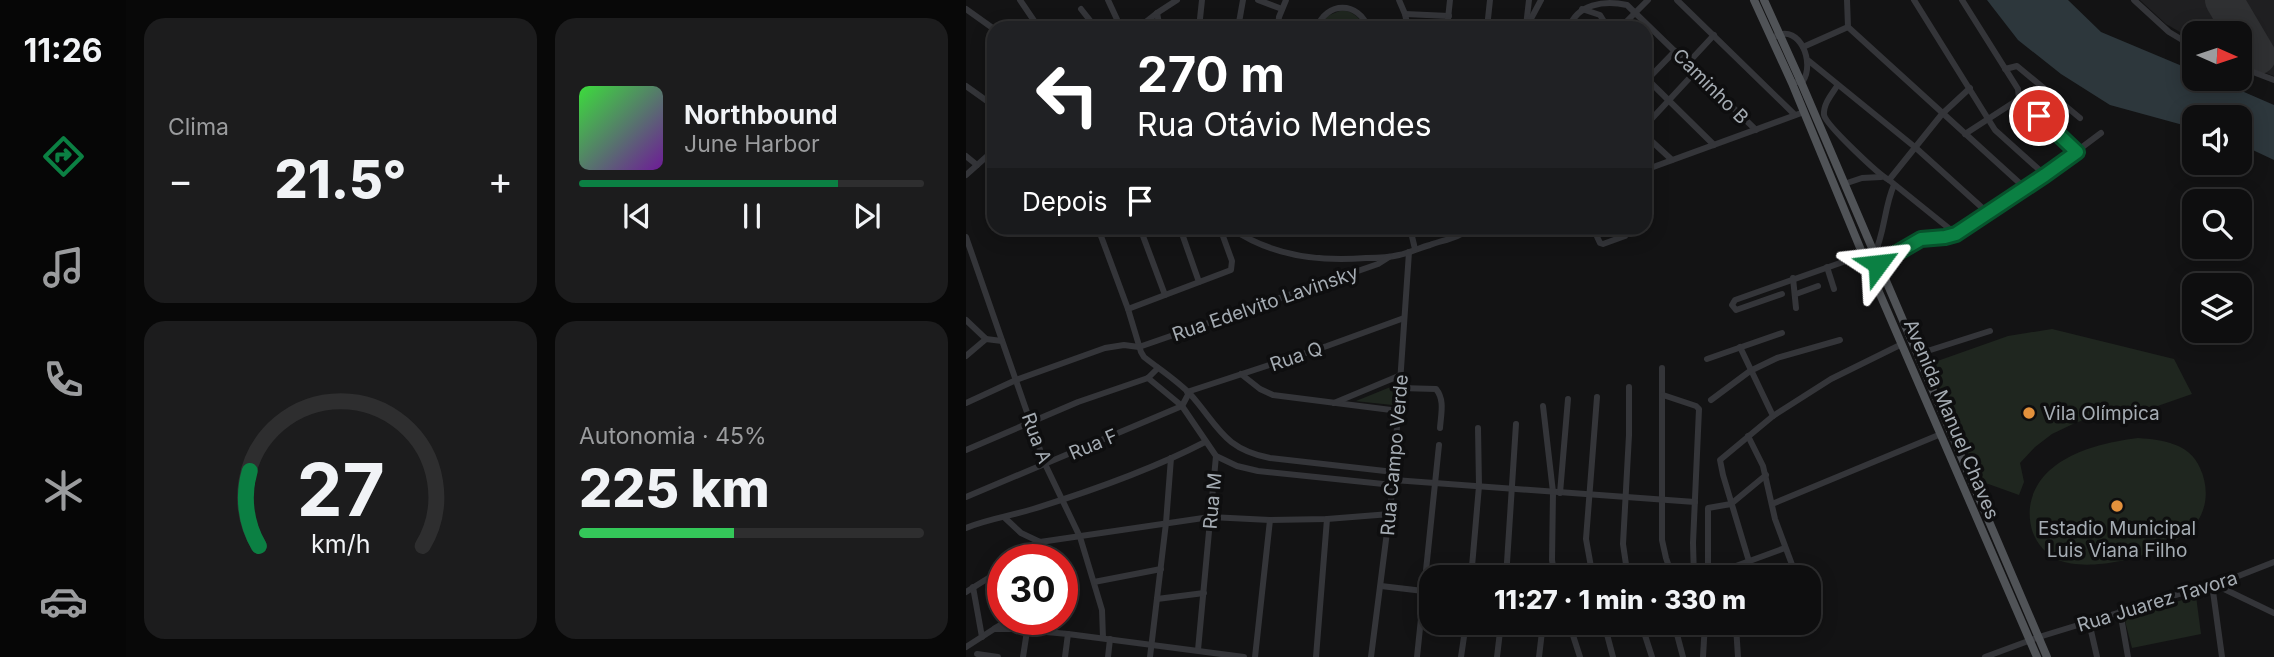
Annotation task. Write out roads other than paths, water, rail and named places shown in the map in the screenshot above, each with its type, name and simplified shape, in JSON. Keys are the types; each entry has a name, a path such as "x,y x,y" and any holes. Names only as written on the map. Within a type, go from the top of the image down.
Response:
{"main road":[{"name":"Avenida Manuel Chaves","path":"1754,0 1844,184 1918,354 2035,639 2038,657"},
{"name":"Avenida Manuel Chaves","path":"1764,0 1780,33 1796,82 1799,114 1941,434 2035,639 2047,657"}],"street":[{"path":"1108,0 1118,21"},
{"path":"1147,21 1177,0"},
{"path":"1200,21 1202,0"},
{"path":"1239,21 1243,0"},
{"path":"1258,0 1282,9"},
{"path":"1279,21 1286,0"},
{"path":"1399,0 1406,21"},
{"path":"1448,21 1450,0"},
{"path":"1488,21 1490,0"},
{"path":"1527,21 1529,0"},
{"path":"1530,21 1541,0"},
{"path":"1627,21 1648,0"},
{"path":"1652,167 1799,114 1677,0"},
{"path":"1847,0 1848,27 2025,188"},
{"path":"1914,0 2001,138 2045,175"},
{"path":"1962,0 2019,91 2020,99 2077,152"},
{"path":"2134,0 2169,32 2182,40"},
{"path":"1022,1 1034,21"},
{"name":"Caminho B","path":"1582,9 1594,2 1620,1 1645,21"},
{"path":"1321,21 1325,13 1346,4 1359,13 1364,21"},
{"path":"966,9 987,24"},
{"path":"1081,9 1090,21"},
{"path":"1572,21 1582,9 1600,15 1604,21"},
{"path":"1157,13 1159,21"},
{"path":"1405,14 1448,16"},
{"path":"1803,47 1848,27"},
{"name":"Caminho B","path":"1652,28 1756,130"},
{"path":"1772,39 1780,33 1792,35 1803,47 1809,61 1916,148 1988,213"},
{"path":"1688,63 1714,35"},
{"path":"1652,73 1675,51"},
{"path":"1796,82 1805,79 1809,61"},
{"path":"2005,69 2017,66 2080,118"},
{"path":"1652,119 1696,71"},
{"path":"2252,72 2274,80"},
{"path":"1652,84 1714,145"},
{"path":"966,86 987,101"},
{"path":"1838,86 1826,104 1824,115 1827,122 1881,177 1956,234"},
{"path":"1876,259 1891,183 1942,114 1970,88"},
{"path":"1965,134 2020,99"},
{"path":"1876,259 1921,239 1956,234 2045,175 2101,133"},
{"path":"1652,141 1672,160"},
{"path":"966,156 977,165"},
{"path":"966,175 987,156"},
{"path":"1844,184 1862,178 1881,177"},
{"path":"1101,235 1144,357 1188,392 1223,435 1250,454 1436,484 1695,502"},
{"path":"1143,235 1165,295"},
{"path":"1182,235 1199,282"},
{"path":"1128,309 1228,272 1233,266 1222,235"},
{"path":"1242,235 1295,255 1347,260 1389,257 1453,235"},
{"name":"Rua Campo Verde","path":"1371,657 1394,479 1404,318 1412,250 1411,235"},
{"path":"1596,235 1600,243 1606,245 1625,236"},
{"name":"Rua A","path":"966,237 1045,464 1080,537 1102,610 1108,657"},
{"path":"1782,294 1736,310 1732,304 1735,300 1793,278 1863,255"},
{"name":"Rua Edelvito Lavinsky","path":"966,403 1016,380 1105,348 1124,345 1139,347 1378,264 1389,257"},
{"path":"1827,267 1834,289"},
{"path":"1793,278 1796,308"},
{"path":"1796,294 1818,286"},
{"name":"Rua Q","path":"1188,392 1404,318"},
{"path":"966,320 986,339 1002,341"},
{"path":"1918,354 1990,331"},
{"path":"1707,359 1782,332"},
{"path":"966,356 986,339"},
{"path":"1711,400 1750,371 1795,351 1840,340"},
{"path":"1750,565 1720,468 1720,460 1773,416 1831,379 1902,344"},
{"path":"1740,347 1773,416"},
{"path":"966,450 1078,402 1148,377 1158,368"},
{"path":"1662,368 1661,501 1663,548 1669,565"},
{"path":"1241,374 1260,389 1273,395 1399,411"},
{"path":"1332,403 1401,375"},
{"name":"Rua M","path":"1148,377 1182,406 1216,456 1198,650"},
{"path":"1626,565 1623,544 1629,387"},
{"path":"1400,388 1436,389 1439,392 1442,404 1440,428"},
{"path":"1182,406 1188,392"},
{"path":"1663,395 1697,407 1699,411 1693,565"},
{"path":"1591,565 1586,539 1597,397"},
{"path":"1554,565 1556,492 1568,399"},
{"name":"Rua F","path":"966,497 1182,406"},
{"path":"1543,407 1556,492"},
{"path":"1507,565 1516,424"},
{"path":"1472,565 1479,486 1478,428"},
{"path":"1772,504 1941,434"},
{"path":"1748,436 1761,458 1772,504 1792,565"},
{"path":"966,528 1063,500 1205,442"},
{"path":"1430,565 1439,445"},
{"path":"1216,456 1237,466 1258,471 1394,479"},
{"path":"1150,657 1171,458"},
{"path":"1706,565 1708,508 1731,504 1766,475"},
{"path":"1005,518 1021,533 1040,542 1210,517 1270,520 1390,514"},
{"path":"1316,657 1327,519"},
{"path":"1255,657 1270,520"},
{"path":"1736,565 1785,548"},
{"name":"Rua Juarez Tavora","path":"1985,657 2120,611 2215,584 2274,562"},
{"path":"1094,582 1161,569"},
{"path":"966,592 987,579"},
{"path":"2215,584 2274,613"},
{"path":"2215,584 2222,657"},
{"path":"1381,586 1419,591"},
{"path":"973,587 982,637"},
{"path":"1157,599 1204,593"},
{"path":"2120,611 2128,657"},
{"path":"2089,622 2097,657"},
{"path":"966,647 987,634"},
{"path":"1023,657 1026,635"},
{"path":"1065,657 1068,635"},
{"path":"1076,635 1244,657"},
{"path":"1417,657 1421,635"},
{"path":"1461,657 1464,635"},
{"path":"1497,657 1500,635"},
{"path":"1539,657 1542,635"},
{"path":"1573,635 1580,657"},
{"path":"1607,635 1613,657"},
{"path":"1645,635 1651,657"},
{"path":"1677,635 1683,657"},
{"path":"1703,657 1705,635"},
{"path":"1737,635 1738,657"},
{"path":"977,654 998,657"}],"place":[{"name":"Vila Olímpica","path":"2029,413"},
{"name":"Estadio Municipal Luis Viana Filho","path":"2117,506"}]}
